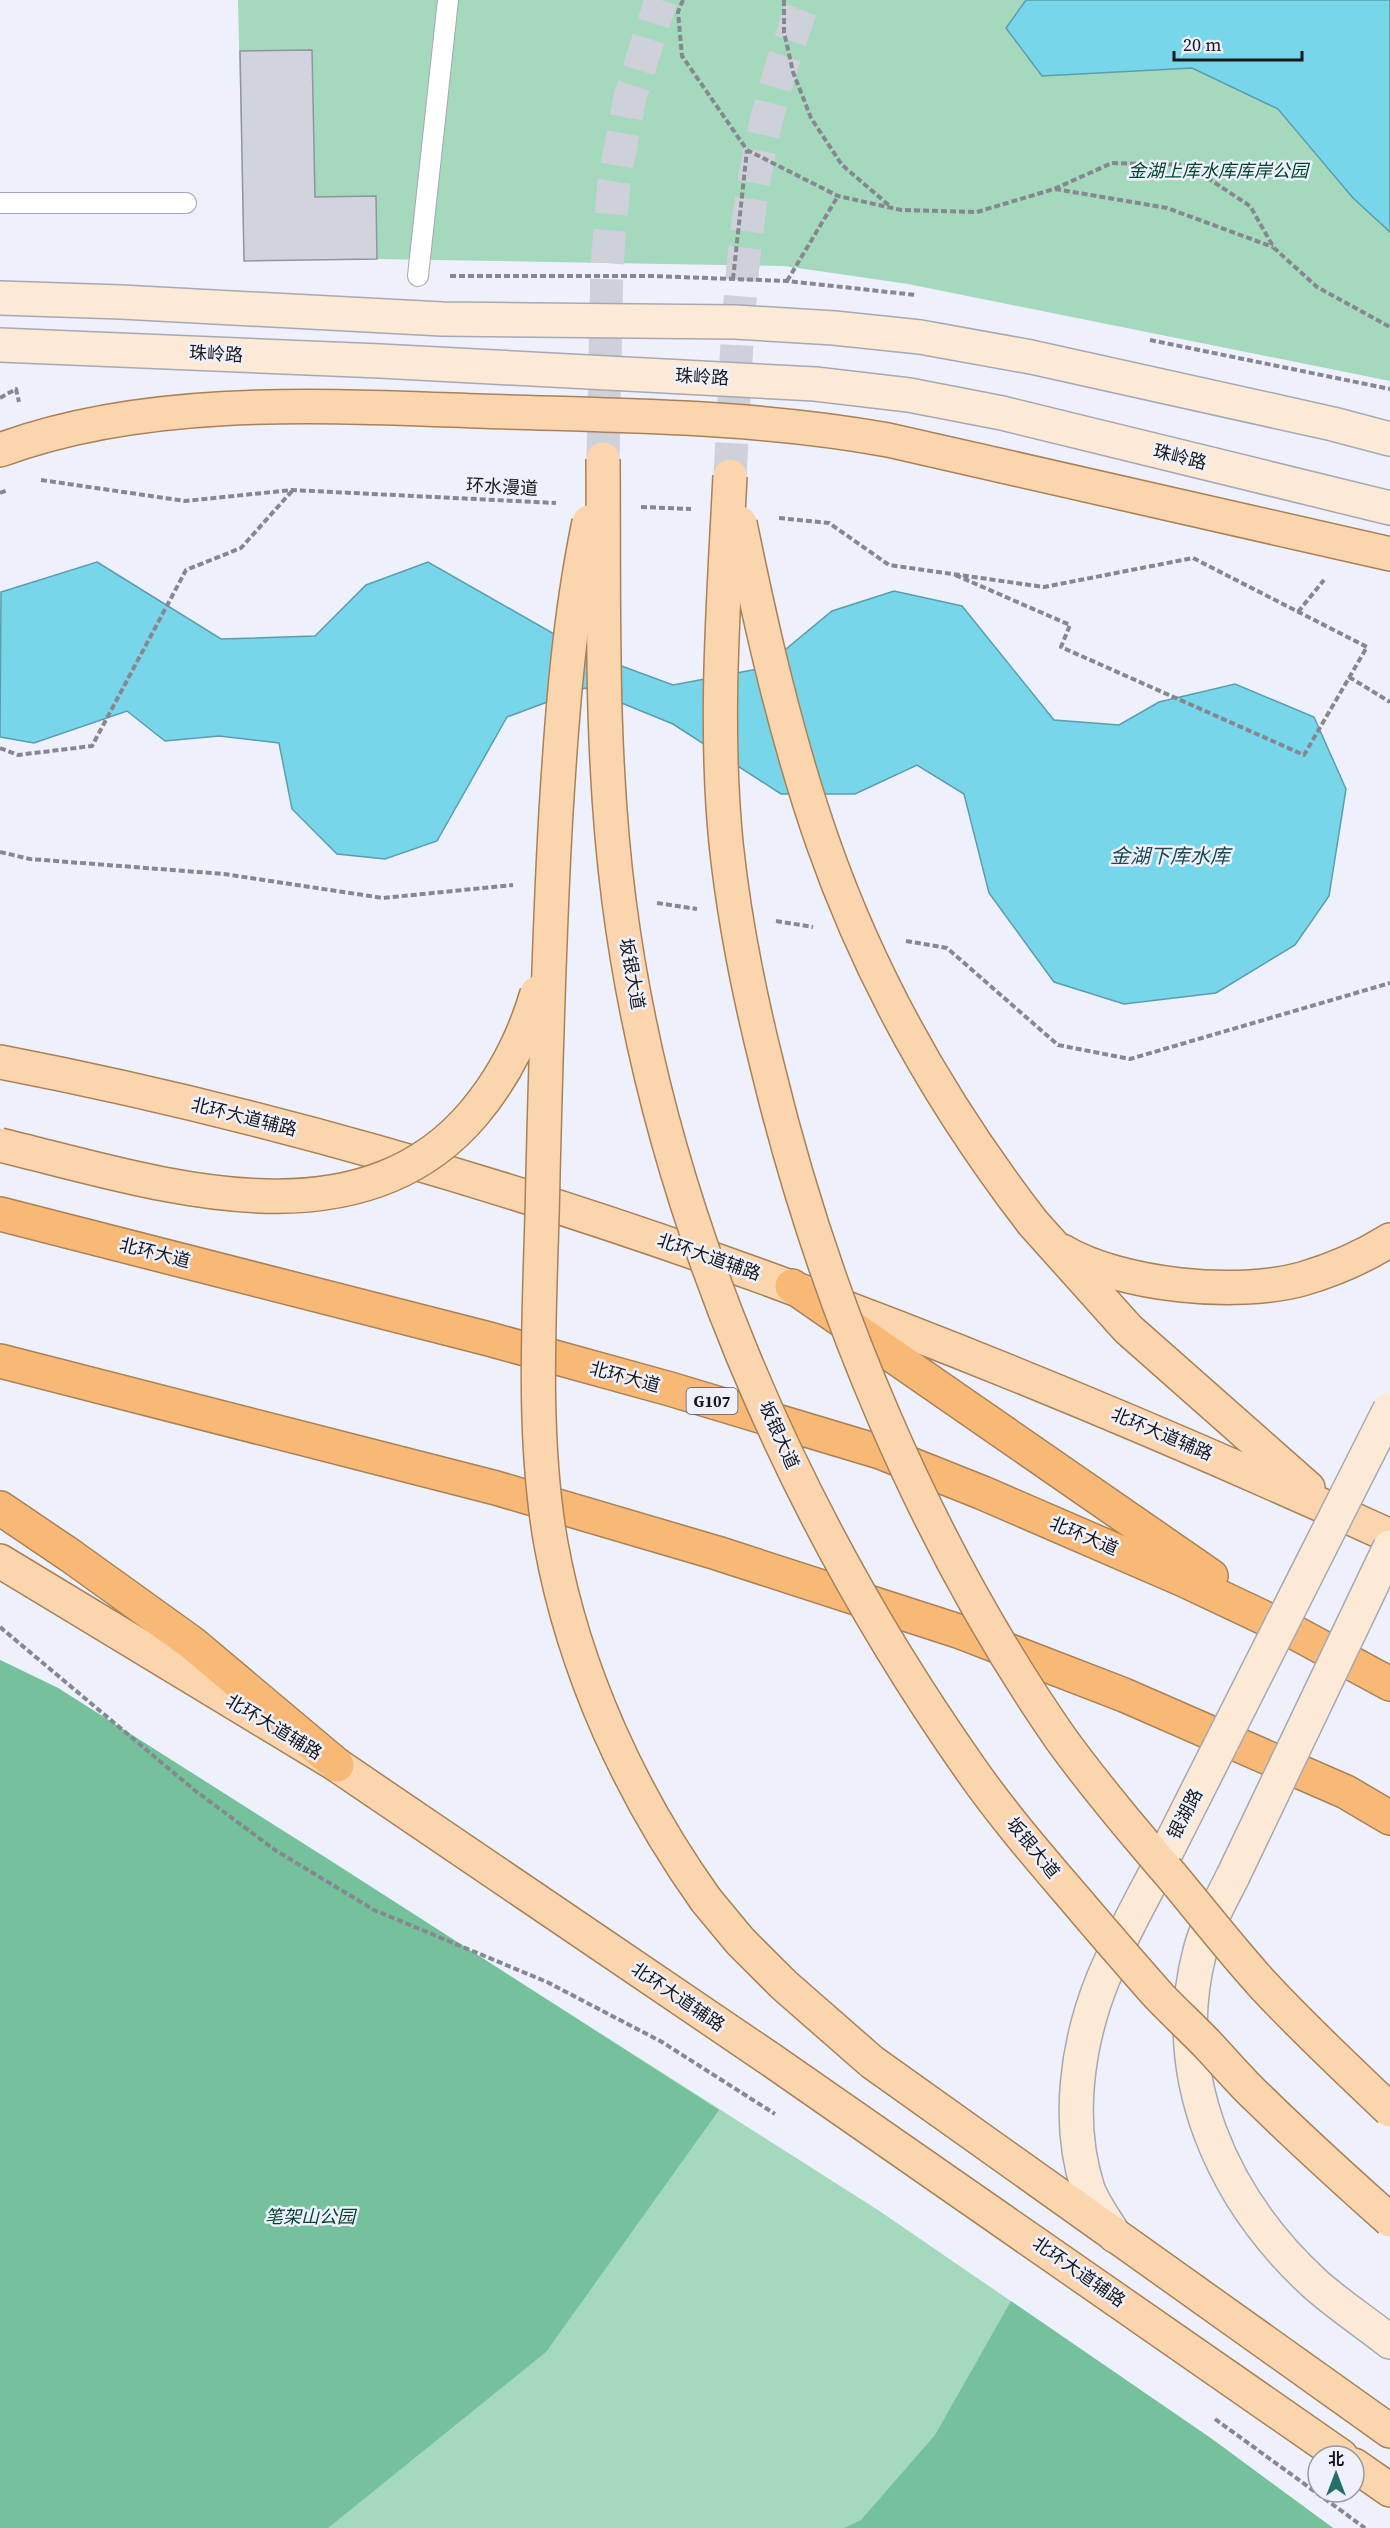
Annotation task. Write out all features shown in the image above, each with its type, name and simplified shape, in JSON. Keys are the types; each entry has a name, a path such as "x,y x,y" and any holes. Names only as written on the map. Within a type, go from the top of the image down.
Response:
{"highway":[{"name":"北环大道","path":"0,1214 500,1342 670,1389 880,1452 1163,1570 1292,1631 1390,1684"},
{"path":"792,1286 1292,1631"},
{"path":"0,1361 496,1488 739,1560 992,1644 1124,1695 1346,1792 1390,1818"},
{"path":"0,1508 192,1643 337,1765"},
{"path":"1346,1792 1390,1829"}],"main road":[{"path":"9,447 98,422 184,412 276,408 386,408 719,420 834,430 888,440 1390,554"},
{"name":"坂银大道","path":"548,954 563,693 582,559 603,459 605,706 610,820 621,914 654,1087 714,1281 762,1398 801,1484 873,1618 974,1773 1029,1846 1163,2000 1252,2093 1390,2220"},
{"path":"1332,1510 1128,1329 1042,1234 989,1165 954,1114 883,983 850,911 824,845 801,776 756,600 730,476 719,693 726,844 738,931 757,1025 796,1174 834,1288 869,1377 911,1476 954,1563 1004,1651 1064,1742 1129,1826 1264,1985 1321,2045 1390,2110"},
{"path":"0,1145 172,1186 222,1194 282,1197 329,1194 380,1179 411,1165 439,1148 464,1124 502,1077 521,1040 548,954"},
{"path":"548,954 540,1386 544,1491 551,1544 562,1599 599,1705 653,1821 706,1900 740,1941 784,1985 862,2055 1390,2431"},
{"name":"北环大道辅路","path":"0,1062 200,1106 345,1142 589,1217 792,1286 1071,1395 1390,1536"},
{"path":"1042,1234 1072,1257 1131,1277 1164,1283 1233,1287 1268,1286 1302,1279 1337,1267 1390,1240"},
{"name":"北环大道辅路","path":"0,1561 337,1765 767,2057 1324,2444"},
{"path":"1366,2473 1390,2490"}],"street":[{"path":"0,298 442,319 735,322 834,328 920,337 1031,357 1333,424 1390,440"},
{"name":"珠岭路","path":"0,345 708,376 838,386 909,395 1002,413 1390,508"},
{"name":"银湖路","path":"1115,2236 1088,2190 1077,2138 1077,2085 1085,2032 1103,1979 1390,1409"},
{"path":"1390,1546 1207,1929 1195,1975 1191,2058 1203,2113 1229,2174 1267,2232 1316,2284 1390,2342"}],"lane":[{"path":"418,276 448,0"},
{"path":"0,203 186,203"}],"path":[{"path":"683,0 678,12 682,56 747,150 838,196 901,210 977,212 1054,189 1112,163 1188,165 1250,206 1274,248 1317,287 1390,327"},
{"path":"784,0 784,32 793,72 811,118 842,165 891,208"},
{"path":"733,279 747,150"},
{"path":"1054,189 1167,208 1274,248"},
{"path":"787,281 838,196"},
{"path":"0,398 16,389"},
{"name":"环水漫道","path":"37,479 185,501 292,490 565,504"},
{"path":"0,748 18,755 92,746 186,570 241,548 292,490"},
{"path":"636,507 694,510"},
{"path":"773,518 829,523 890,565 1044,587 1193,558 1367,646 1304,755 1061,647 1070,625 952,574"},
{"path":"1349,677 1390,702"},
{"path":"0,1627 193,1789 275,1850 374,1910 547,1982 662,2042 777,2115"}],"green space":[{"name":"金湖上库水库库岸公园","path":"238,0 1390,0 1390,381 908,284 784,266 377,259 244,261"},
{"name":"笔架山公园","path":"0,1660 58,1688 878,2210 1212,2439 1333,2528 0,2528"},
{"name":"笔架山公园","path":"0,1660 58,1688 719,2110 546,2352 328,2528 0,2528"},
{"path":"1011,2301 1212,2439 1333,2528 844,2528 861,2520 935,2435"}],"water":[{"path":"1026,0 1390,0 1390,232 1353,198 1278,109 1192,68 1042,76 1006,28"},
{"name":"金湖下库水库","path":"97,562 221,639 315,636 366,585 428,562 589,654 673,685 763,668 832,611 894,591 962,606 1054,720 1119,725 1159,702 1235,684 1314,717 1346,789 1329,896 1295,945 1216,993 1124,1004 1054,982 989,893 964,794 917,765 855,794 781,794 673,724 585,688 507,717 437,841 385,859 337,854 292,809 279,743 219,736 165,741 127,711 34,743 0,737 1,592"}],"building":[{"path":"312,50 315,197 376,196 377,259 244,261 240,51"}],"tunnel":[{"path":"603,459 607,264 614,182 630,97 661,0"},
{"path":"730,476 739,316 749,211 770,107 805,0"}]}
